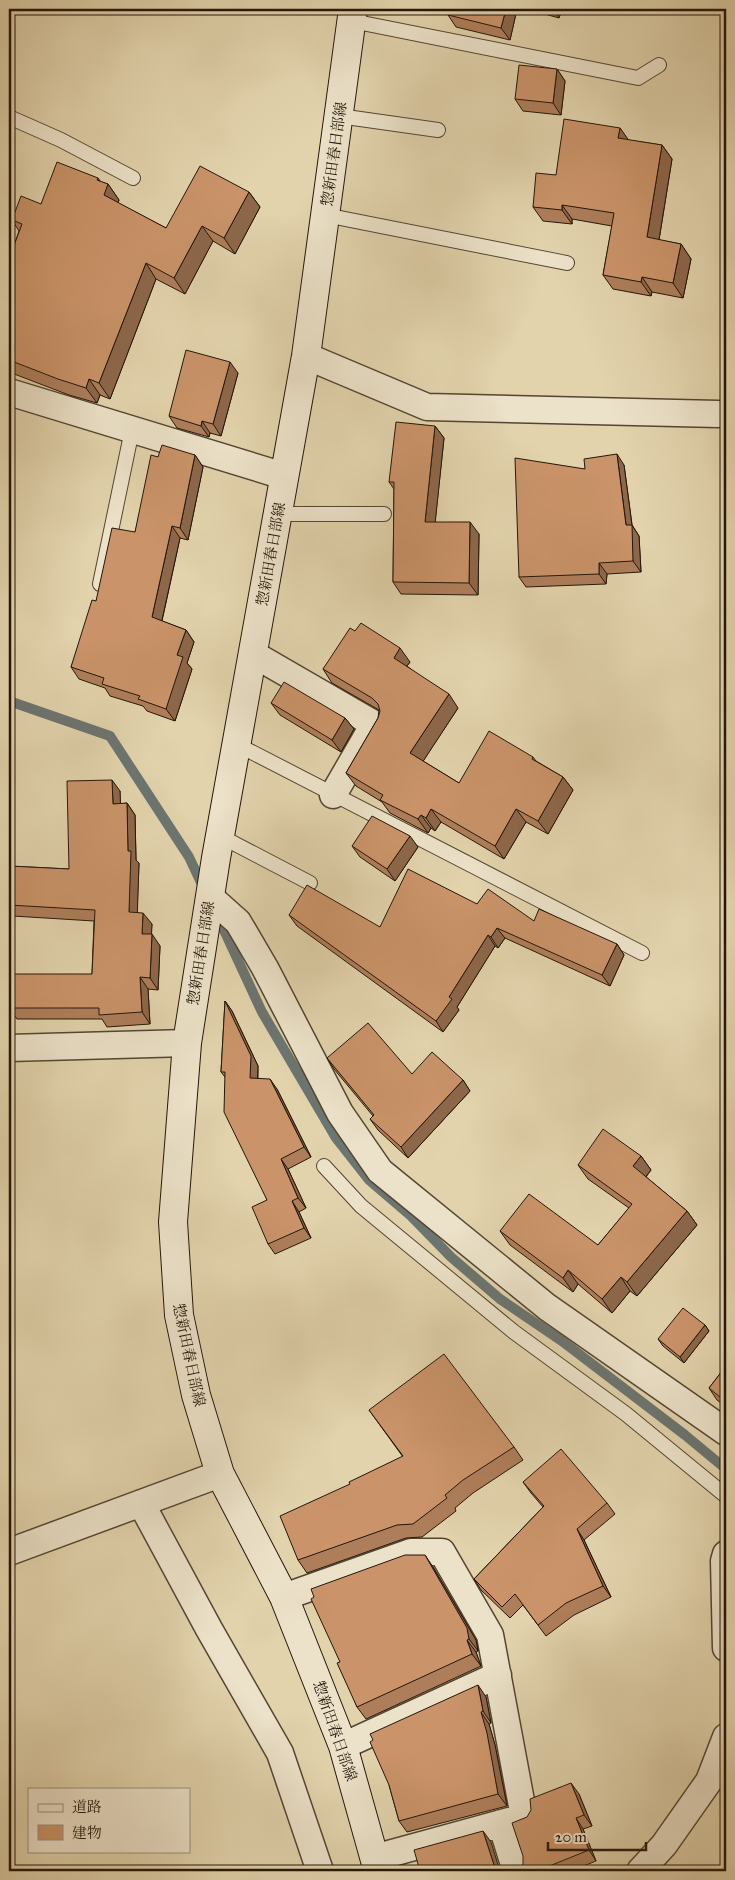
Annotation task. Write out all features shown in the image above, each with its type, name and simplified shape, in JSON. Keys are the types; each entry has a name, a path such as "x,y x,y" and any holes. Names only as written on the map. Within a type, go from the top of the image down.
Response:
{"main road":[{"name":"惣新田春日部線","path":"353,15 306,356 238,745 220,836 187,1042 173,1222 178,1316 196,1395 220,1474 284,1597 343,1746 376,1864"}],"street":[{"path":"306,356 427,407 718,414"},
{"path":"9,392 284,476"},
{"path":"253,654 374,724 333,795"},
{"path":"210,898 238,922 340,1113 380,1171 547,1307 726,1432"},
{"path":"9,1048 187,1042"},
{"path":"9,1552 220,1474"},
{"path":"141,1503 209,1629 280,1754 320,1871"},
{"path":"284,1597 411,1552 442,1552 490,1635 524,1816 376,1864"},
{"path":"726,1554 724,1560 726,1648"},
{"path":"343,1746 498,1675"},
{"path":"640,1871 664,1845 709,1781 726,1737"},
{"path":"501,1823 516,1871"}],"lane":[{"path":"353,15 638,78 659,65"},
{"path":"339,116 438,130"},
{"path":"9,117 61,140 133,178"},
{"path":"325,215 568,263"},
{"path":"98,589 132,430"},
{"path":"278,514 384,514"},
{"path":"238,745 642,953"},
{"path":"220,836 310,883"},
{"path":"324,1166 361,1206 514,1332 626,1414 726,1496"}],"building":[{"path":"449,9 506,9 501,28 448,15"},
{"path":"519,65 557,69 553,103 515,99"},
{"path":"564,119 620,128 618,138 662,145 647,237 681,244 673,283 642,277 641,282 603,275 614,213 562,205 562,210 533,207 536,173 556,175"},
{"path":"57,162 98,178 97,180 108,184 104,195 166,228 200,166 249,192 224,238 202,226 174,278 146,263 99,383 89,379 86,388 9,360 9,273 13,262 9,259 22,224 12,220 21,196 41,204"},
{"path":"186,350 230,362 213,424 202,421 201,426 169,416"},
{"path":"396,422 435,426 425,522 470,522 469,583 393,582 394,482 389,482"},
{"path":"162,445 195,455 180,528 172,526 152,617 186,630 177,655 183,657 166,709 138,699 140,696 102,684 104,678 71,667 92,600 96,601 112,528 135,532 151,455 158,457"},
{"path":"617,454 626,525 632,525 633,561 599,563 599,574 519,577 515,458 585,469 584,459"},
{"path":"361,623 400,648 394,658 449,694 410,753 459,783 489,731 563,777 538,821 516,809 495,846 431,809 426,818 421,815 418,819 380,800 383,795 346,773 378,718 380,711 378,704 372,698 323,669 350,628 355,631"},
{"path":"284,682 345,718 332,740 271,703"},
{"path":"112,780 113,804 127,803 128,851 131,851 129,912 143,913 142,934 152,934 150,978 140,977 142,1012 99,1015 99,1008 9,1008 9,974 92,974 95,910 9,905 9,866 69,869 67,781"},
{"path":"372,816 410,836 387,869 352,846"},
{"path":"408,869 477,904 488,889 534,921 539,909 617,944 602,975 497,928 491,937 488,935 449,997 452,999 436,1021 289,915 307,885 380,927"},
{"path":"225,1001 251,1056 250,1078 270,1079 304,1147 281,1159 298,1198 292,1201 304,1228 268,1244 252,1207 267,1200 224,1112 225,1072 221,1072"},
{"path":"368,1023 412,1074 432,1052 463,1080 401,1147 370,1119 374,1115 327,1058"},
{"path":"603,1129 641,1156 633,1166 687,1211 627,1282 621,1277 602,1299 568,1270 563,1278 500,1231 529,1194 598,1245 632,1204 578,1165"},
{"path":"683,1308 705,1325 680,1357 658,1339"},
{"path":"444,1354 514,1447 463,1480 445,1495 447,1498 413,1524 397,1525 298,1560 280,1516 350,1484 349,1482 403,1456 369,1410"},
{"path":"726,1366 726,1402 709,1388"},
{"path":"561,1449 607,1503 577,1529 603,1586 566,1603 538,1625 515,1594 502,1607 474,1579 544,1506 523,1482"},
{"path":"405,1555 425,1555 467,1628 469,1639 467,1640 472,1654 357,1707 337,1663 340,1662 311,1599 314,1597 311,1589"},
{"path":"478,1685 483,1711 481,1712 487,1733 498,1794 399,1821 389,1785 370,1742 373,1740 370,1734"},
{"path":"571,1783 584,1815 576,1818 589,1850 537,1871 518,1871 523,1864 523,1856 512,1823 527,1817 531,1810 530,1799"},
{"path":"483,1831 494,1865 499,1871 420,1871 414,1850"}],"waterway":[{"path":"9,701 110,736 189,857 204,889"},
{"path":"216,913 262,1012 336,1138 369,1180 411,1216 451,1257 500,1299 562,1341 685,1435 726,1469"}]}
